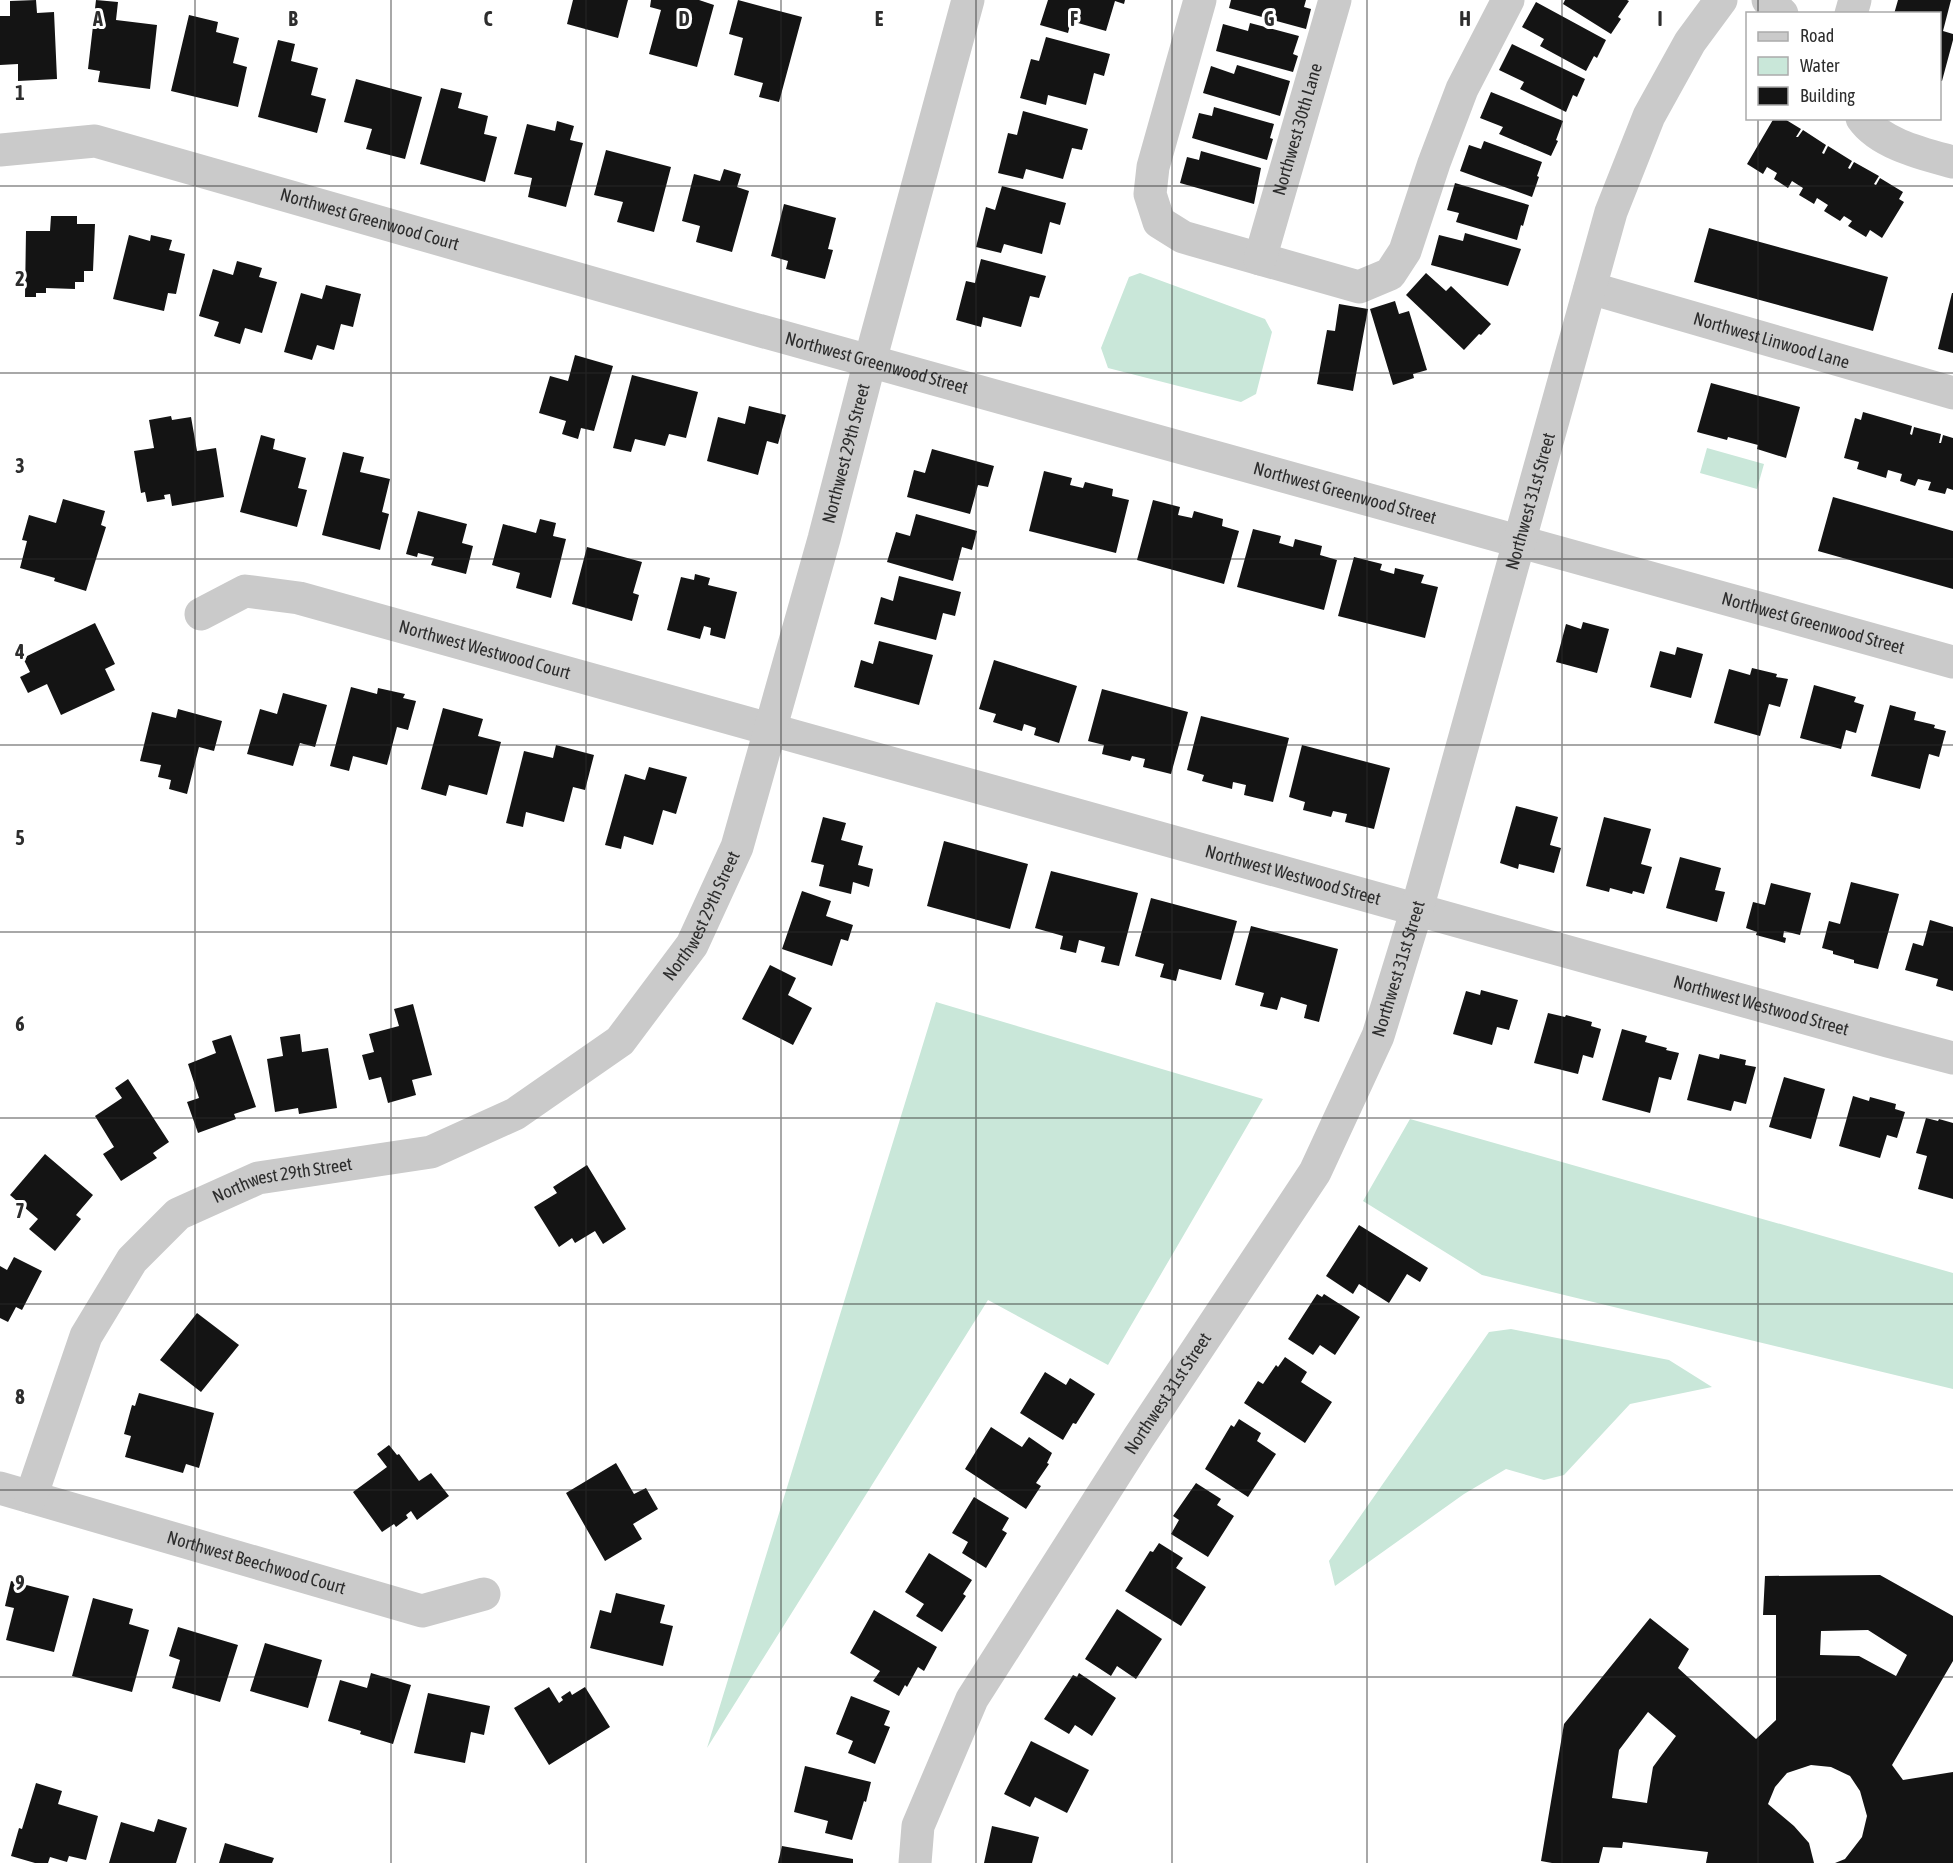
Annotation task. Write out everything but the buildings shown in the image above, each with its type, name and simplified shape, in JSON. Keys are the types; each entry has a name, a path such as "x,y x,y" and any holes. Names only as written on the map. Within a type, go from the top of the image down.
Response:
{"street":[{"name":"Northwest 29th Street","path":"15,1493 86,1336 132,1260 178,1214 258,1178 430,1152 515,1114 620,1041 692,945 737,847 825,539 870,361 968,0"},
{"path":"1200,0 1153,167 1150,194 1159,222 1182,237 1359,287 1390,274 1406,251 1434,163 1462,89 1508,0"},
{"name":"Northwest 30th Lane","path":"1260,259 1335,0"},
{"name":"Northwest 31st Street","path":"915,1863 918,1826 972,1699 1139,1437 1315,1172 1378,1036 1417,909 1611,212 1649,116 1690,42 1720,0"},
{"path":"1767,0 1780,12"},
{"path":"1863,120 1869,128 1910,150 1953,162"},
{"name":"Northwest Greenwood Court","path":"0,150 95,141 736,324"},
{"name":"Northwest Linwood Lane","path":"1590,288 1953,393"},
{"name":"Northwest Greenwood Street","path":"736,324 1953,662"},
{"name":"Northwest Westwood Court","path":"201,614 245,591 299,598 770,730"},
{"name":"Northwest Westwood Street","path":"770,730 1953,1058"},
{"name":"Northwest Beechwood Court","path":"15,1493 422,1611 484,1594"}],"water":[{"path":"1140,273 1265,319 1272,332 1256,394 1241,402 1108,368 1101,348 1129,277"},
{"path":"1707,448 1764,464 1757,489 1700,473"},
{"path":"936,1002 1263,1099 1108,1365 988,1300 707,1748"},
{"path":"1410,1119 1953,1273 1953,1389 1482,1275 1363,1201"},
{"path":"1511,1329 1669,1360 1712,1387 1630,1404 1564,1475 1544,1480 1506,1469 1464,1494 1335,1586 1329,1561 1489,1332"}]}
